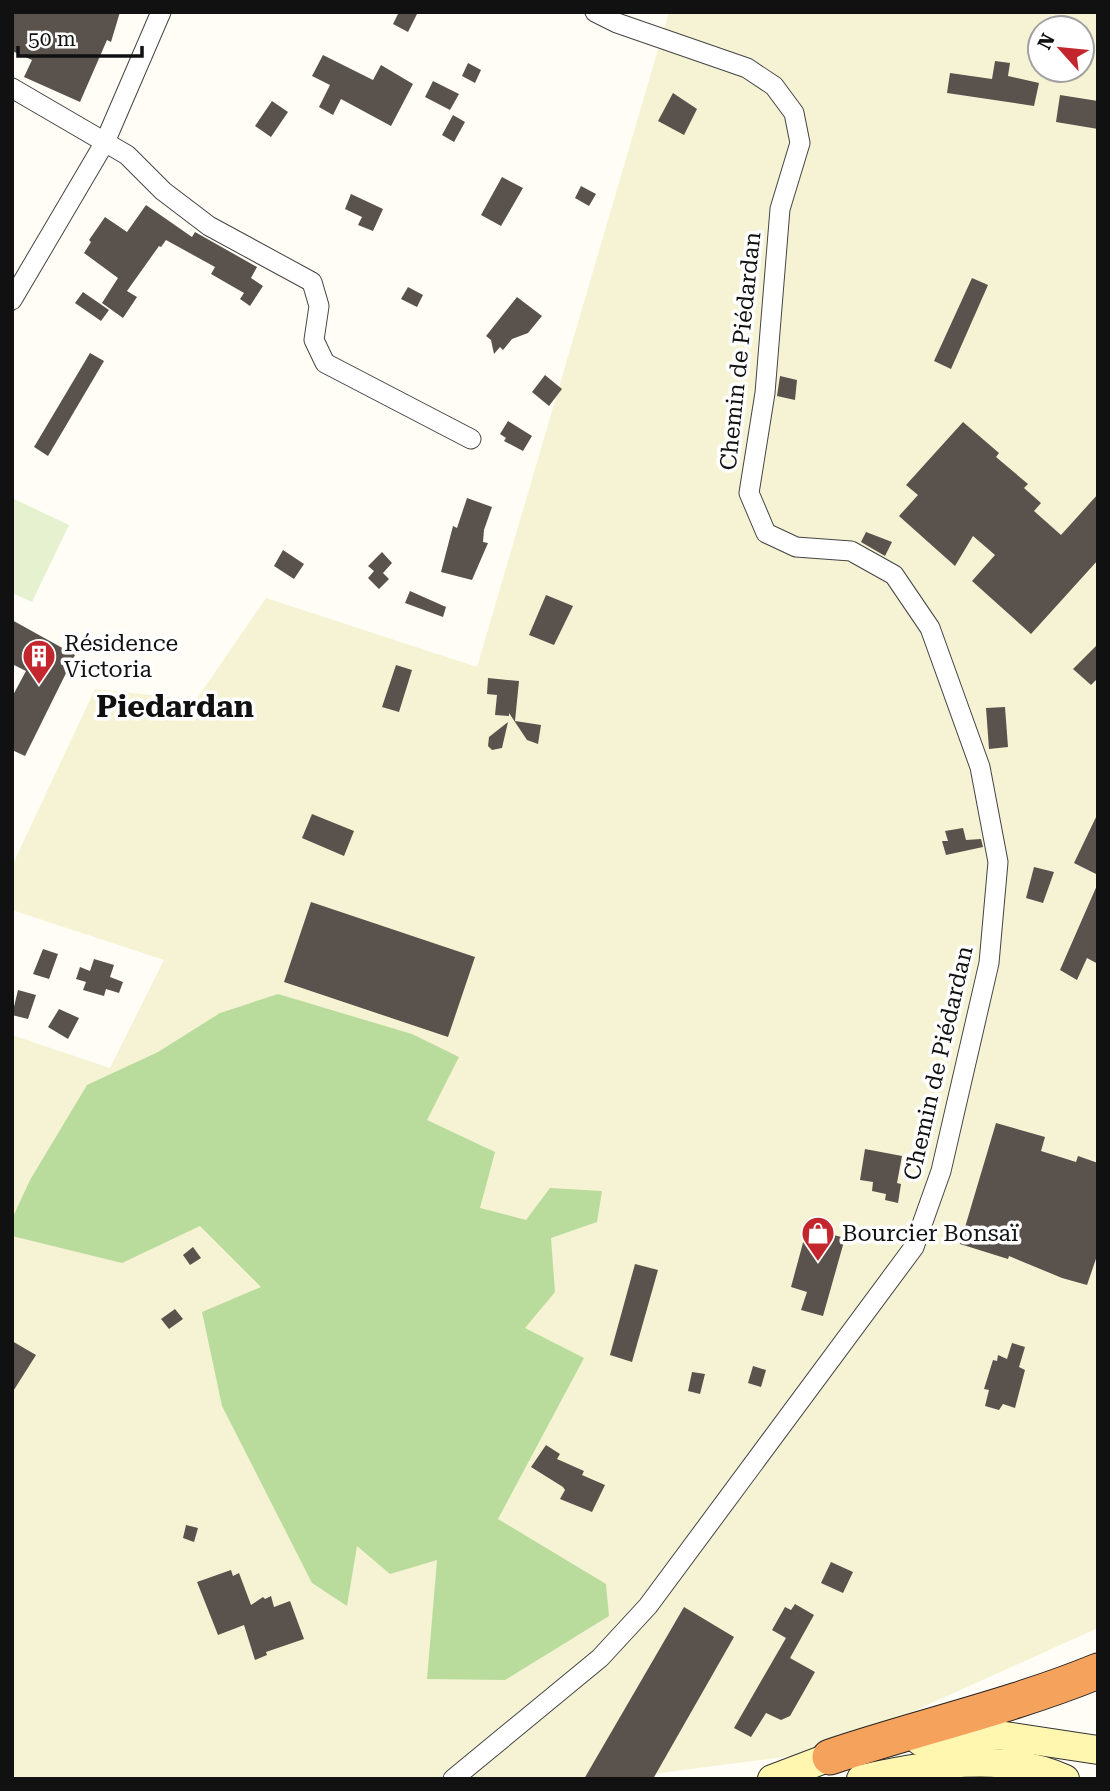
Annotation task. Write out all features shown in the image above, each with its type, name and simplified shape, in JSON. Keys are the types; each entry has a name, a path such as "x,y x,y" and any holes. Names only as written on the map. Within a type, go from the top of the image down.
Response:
{"highway":[{"path":"830,1757 898,1734 981,1714 1098,1671"}],"main road":[{"path":"772,1779 830,1757 971,1735 1044,1740 1098,1750"},
{"path":"861,1779 942,1765 978,1762 1028,1767 1065,1779"}],"street":[{"path":"12,300 105,142 161,12"},
{"name":"Chemin de Piédardan","path":"453,1779 600,1658 648,1606 914,1247 941,1171 989,963 998,862 980,767 930,628 894,575 851,551 796,547 766,533 749,493 765,393 780,209 800,142 794,113 774,86 747,68 617,23 595,12"},
{"path":"12,88 127,155 163,191 209,226 312,282 319,306 314,340 325,363 471,439"}],"shaded area":[{"path":"669,12 1098,12 1098,1628 823,1752 614,1779 12,1779 12,1035 110,1068 164,960 12,910 12,866 95,689 196,700 266,598 477,667"}],"green space":[{"path":"12,498 69,525 32,602 12,593"},
{"path":"278,994 412,1034 459,1057 427,1120 495,1152 480,1208 526,1220 550,1188 602,1191 597,1222 551,1238 555,1292 525,1328 584,1358 498,1519 606,1584 609,1616 505,1680 427,1679 437,1560 390,1574 357,1546 347,1606 312,1583 222,1406 202,1312 261,1287 200,1226 122,1263 12,1236 12,1219 30,1180 87,1085 158,1052 220,1013"}],"building":[{"path":"12,12 120,12 111,42 107,40 80,102 24,77 32,60 12,51"},
{"path":"399,12 418,12 408,32 393,24"},
{"path":"323,55 373,80 381,65 413,84 391,126 341,99 333,115 319,107 330,85 312,76"},
{"path":"995,61 1010,63 1008,76 1026,80 1026,84 1039,84 1034,106 947,93 950,73 992,79"},
{"path":"468,63 481,70 475,83 462,76"},
{"path":"433,81 459,94 450,110 425,97"},
{"path":"673,93 697,109 684,135 658,121"},
{"path":"1060,95 1098,101 1098,129 1056,122"},
{"path":"272,101 288,112 271,137 255,126"},
{"path":"453,115 465,122 454,142 442,135"},
{"path":"502,177 523,188 501,226 481,215"},
{"path":"581,186 596,194 589,206 575,198"},
{"path":"351,194 383,209 373,231 358,225 362,217 345,209"},
{"path":"146,205 192,237 195,232 257,267 251,278 263,286 250,306 240,299 244,293 211,274 215,267 166,240 127,291 137,297 123,318 102,303 118,278 84,253 91,242 89,240 105,217 127,232"},
{"path":"972,278 988,285 951,369 934,361"},
{"path":"408,287 423,295 417,307 401,299"},
{"path":"83,292 109,310 101,321 75,303"},
{"path":"517,297 542,316 528,333 512,339 503,350 500,347 494,354 491,340 486,336"},
{"path":"90,353 104,361 48,456 34,447"},
{"path":"545,375 562,389 549,406 532,392"},
{"path":"780,376 797,380 795,400 777,396"},
{"path":"508,421 532,436 523,451 504,441 506,438 500,434"},
{"path":"963,422 999,453 996,457 1028,484 1024,488 1041,503 1034,511 1061,535 1098,494 1098,560 1031,634 972,581 995,555 973,536 955,566 899,516 918,495 906,485"},
{"path":"467,498 492,507 484,530 483,542 488,543 472,580 441,572 453,526 457,528"},
{"path":"866,532 892,542 885,556 861,542"},
{"path":"283,550 304,564 294,579 274,566"},
{"path":"382,552 392,563 383,573 389,579 379,589 368,578 374,571 368,566"},
{"path":"410,591 446,607 443,617 405,603"},
{"path":"546,595 573,606 554,645 529,635"},
{"name":"Résidence Victoria","path":"12,620 75,655 25,756 12,750 12,697 26,671 12,664"},
{"path":"1098,644 1098,678 1091,685 1073,669"},
{"path":"396,665 412,670 399,712 382,707"},
{"path":"488,678 519,681 515,721 541,725 538,744 527,740 509,713 509,716 495,715 497,695 487,694"},
{"path":"1005,707 1008,747 989,749 986,708"},
{"path":"508,722 502,748 492,750 488,746 489,737"},
{"path":"1098,813 1098,875 1074,863"},
{"path":"312,814 354,831 344,856 302,838"},
{"path":"963,828 966,840 981,839 983,847 946,855 942,841 948,841 945,831"},
{"path":"1034,867 1054,872 1043,903 1026,898"},
{"path":"1098,883 1098,964 1087,958 1077,980 1060,970"},
{"path":"311,902 475,957 448,1037 284,982"},
{"path":"43,949 58,954 49,979 33,974"},
{"path":"94,959 114,965 110,977 123,982 119,993 106,989 104,996 83,990 86,982 76,979 80,967 90,971"},
{"path":"18,990 36,995 28,1019 12,1015"},
{"path":"59,1009 79,1018 68,1039 48,1027"},
{"path":"996,1123 1045,1137 1041,1151 1076,1162 1078,1156 1098,1163 1098,1253 1087,1285 1062,1278 1009,1256 1008,1259 960,1244"},
{"path":"865,1149 902,1156 897,1183 901,1184 898,1203 885,1200 886,1194 872,1191 873,1182 860,1180"},
{"name":"Bourcier Bonsaï","path":"807,1228 845,1238 823,1316 801,1310 807,1292 791,1287"},
{"path":"193,1247 201,1258 190,1265 183,1255"},
{"path":"635,1264 658,1270 632,1362 610,1355"},
{"path":"175,1309 183,1319 169,1329 161,1319"},
{"path":"12,1341 36,1355 12,1393"},
{"path":"1012,1343 1025,1347 1019,1367 1025,1370 1015,1408 1003,1404 999,1410 985,1406 989,1390 984,1389 993,1360 997,1361 998,1355 1007,1359"},
{"path":"753,1366 766,1370 761,1387 748,1383"},
{"path":"692,1372 705,1374 700,1394 688,1391"},
{"path":"546,1445 560,1454 557,1459 584,1471 582,1475 605,1485 592,1512 560,1499 565,1490 563,1487 531,1467"},
{"path":"186,1525 198,1528 194,1542 183,1538"},
{"path":"831,1562 853,1572 843,1593 821,1583"},
{"path":"231,1570 233,1576 239,1573 251,1605 263,1597 265,1599 271,1596 274,1607 290,1601 304,1639 266,1652 267,1655 255,1660 244,1625 218,1635 197,1582"},
{"path":"795,1604 814,1615 790,1658 815,1672 790,1716 781,1720 766,1713 751,1737 734,1728 786,1638 772,1630 785,1607 791,1610"},
{"path":"684,1607 734,1637 653,1779 584,1779"}],"place":[{"name":"Résidence Victoria","path":"39,686"},
{"name":"Bourcier Bonsaï","path":"818,1263"}],"district":[{"name":"Piedardan","path":"175,707"}]}
